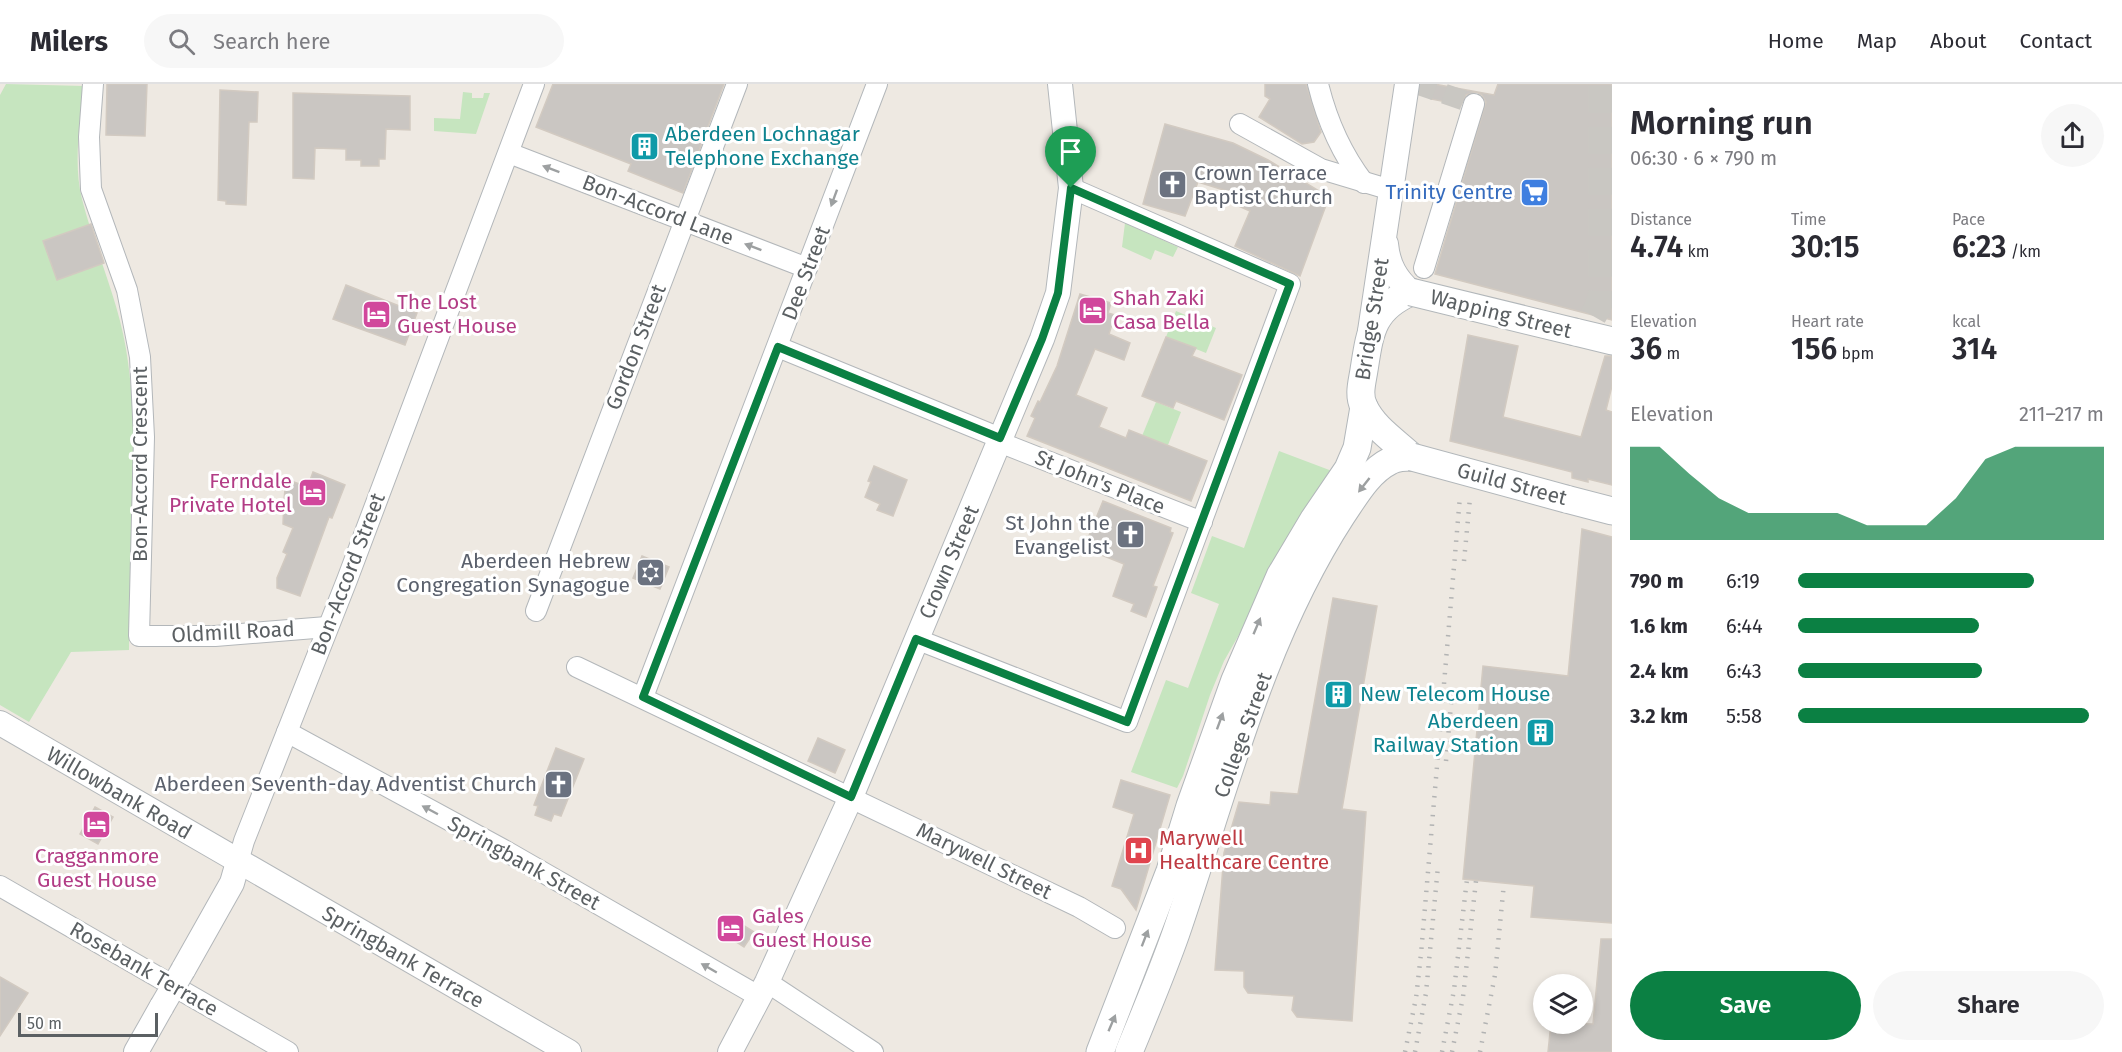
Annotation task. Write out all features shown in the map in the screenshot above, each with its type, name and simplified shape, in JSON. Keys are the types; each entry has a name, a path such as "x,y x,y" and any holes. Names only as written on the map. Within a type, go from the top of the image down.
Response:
{"main road":[{"name":"Wapping Street","path":"1370,331 1389,304 1411,292 1584,324 1612,340"},
{"name":"Bridge Street","path":"1370,331 1360,393 1364,407 1373,422 1412,457"},
{"name":"Bridge Street","path":"1359,438 1364,407"},
{"name":"College Street","path":"1100,1052 1167,880 1197,785 1235,680 1266,606 1314,519 1348,469 1359,438"},
{"name":"College Street","path":"1129,1052 1174,937 1259,689 1300,592 1336,524 1368,479 1388,461 1399,457 1412,457"},
{"name":"Guild Street","path":"1412,457 1612,511"}],"street":[{"name":"Bon-Accord Crescent","path":"93,84 89,137 91,189 127,290 140,357 144,437 139,636"},
{"name":"Bon-Accord Street","path":"136,1052 232,883 287,732 534,84"},
{"name":"Gordon Street","path":"536,611 737,84"},
{"name":"Dee Street","path":"643,697 877,84"},
{"name":"Crown Street","path":"729,1052 764,990 851,797 1042,339 1058,293 1071,188 1060,84"},
{"path":"1318,84 1333,131 1345,156 1364,183"},
{"name":"Bridge Street","path":"1370,331 1407,89"},
{"path":"1424,268 1425,232 1474,104"},
{"path":"1240,124 1321,169 1391,190"},
{"name":"Bon-Accord Lane","path":"509,153 807,268"},
{"path":"916,639 1127,722 1290,284 1071,188"},
{"name":"Bridge Street","path":"1385,230 1390,265 1399,281 1411,292"},
{"name":"St John's Place","path":"778,347 1202,522"},
{"name":"Oldmill Road","path":"139,636 214,636 327,627"},
{"name":"Marywell Street","path":"577,667 1079,907 1115,928"},
{"name":"Willowbank Road","path":"0,723 238,862"},
{"name":"Springbank Street","path":"287,732 764,990 873,1052"},
{"name":"Springbank Terrace","path":"238,862 569,1052"},
{"name":"Rosebank Terrace","path":"0,886 288,1052"}],"green space":[{"path":"6,84 84,86 78,143 79,185 125,341 134,434 129,650 71,652 29,722 0,705 0,95"},
{"path":"463,92 472,93 472,98 483,98 484,93 490,93 476,134 434,131 434,118 460,119"},
{"path":"1125,223 1178,247 1173,257 1155,250 1151,260 1122,247"},
{"path":"1176,311 1216,328 1206,353 1166,337"},
{"path":"1156,402 1181,412 1168,445 1142,436"},
{"path":"1279,451 1332,471 1224,661 1177,788 1131,772 1166,680 1188,688 1219,604 1191,593 1212,536 1244,548"}],"building":[{"path":"107,84 147,84 145,136 106,135"},
{"name":"Aberdeen Lochnagar Telephone Exchange","path":"553,84 724,84 683,193 628,171 631,164 536,127"},
{"path":"1265,84 1306,84 1321,132 1314,142 1302,144 1259,117 1270,99 1265,96"},
{"name":"Trinity Centre","path":"1434,84 1494,95 1498,84 1612,84 1612,320 1435,274 1486,102 1477,92 1466,95 1461,105 1431,99"},
{"path":"220,90 258,92 257,122 249,122 246,205 226,204 226,201 218,200"},
{"path":"293,93 410,96 410,130 386,129 385,159 379,159 379,166 361,166 361,160 346,160 346,149 315,148 314,179 293,178"},
{"path":"1165,124 1233,143 1268,160 1329,197 1300,276 1235,246 1250,211 1227,201 1230,192 1198,182 1185,216 1143,204"},
{"path":"91,224 104,263 57,280 43,241"},
{"name":"The Lost Guest House","path":"346,285 417,313 405,345 333,319"},
{"path":"1080,294 1111,303 1108,313 1115,315 1109,334 1130,343 1124,360 1095,349 1076,395 1107,408 1099,427 1126,438 1129,430 1207,461 1191,501 1027,436 1035,418 1031,416 1057,366"},
{"path":"1468,335 1518,346 1503,417 1581,437 1605,356 1612,356 1612,386 1606,410 1612,412 1612,485 1572,478 1572,472 1450,441"},
{"path":"1166,337 1196,348 1192,356 1242,375 1224,420 1176,401 1173,408 1142,396"},
{"path":"874,466 907,480 893,516 877,510 880,504 865,497"},
{"path":"313,472 345,485 332,518 329,517 300,596 277,588 277,578 287,554 283,552 293,528 283,524 286,479 302,485 304,481 309,483"},
{"name":"St John the Evangelist","path":"1103,501 1171,528 1170,532 1173,533 1153,586 1157,587 1146,617 1131,611 1134,604 1113,596 1124,564 1084,548"},
{"name":"Aberdeen Railway Station","path":"1582,529 1612,537 1612,923 1531,917 1534,886 1463,879 1483,666 1568,676"},
{"name":"Aberdeen Hebrew Congregation Synagogue","path":"642,556 669,567 660,589 633,578"},
{"path":"1333,598 1377,606 1342,809 1366,812 1352,1021 1297,1017 1292,1010 1294,996 1248,993 1244,987 1244,971 1215,970 1224,853 1239,802 1270,805 1271,792 1298,794"},
{"path":"818,738 845,750 835,773 808,761"},
{"name":"Aberdeen Seventh-day Adventist Church","path":"556,748 584,759 561,816 554,814 551,821 535,815 538,806 534,805"},
{"name":"Marywell Healthcare Centre","path":"1121,780 1170,795 1136,910 1121,889 1112,886 1134,814 1113,807"},
{"name":"Cragganmore Guest House","path":"95,807 113,817 98,844 80,834"},
{"name":"Gales Guest House","path":"730,917 754,932 744,947 721,932"},
{"path":"1601,939 1612,939 1612,1052 1548,1052 1550,1034 1593,1034"},
{"path":"0,977 28,993 0,1036"}],"tunnel":[{"path":"1416,84 1474,104"},
{"path":"1593,316 1602,294 1602,84"}],"railway":[{"path":"1405,1052 1416,998 1421,954 1460,496"},
{"path":"1464,561 1470,498"},
{"path":"1446,761 1452,693"},
{"path":"1415,1052 1426,993 1438,866"},
{"path":"1442,1052 1454,990 1467,879"},
{"path":"1452,1052 1463,997 1476,881"},
{"path":"1480,1052 1495,975 1504,883"}],"place":[{"name":"Aberdeen Lochnagar Telephone Exchange","path":"644,146"},
{"name":"Crown Terrace Baptist Church","path":"1173,185"},
{"name":"Trinity Centre","path":"1534,192"},
{"name":"Shah Zaki Casa Bella","path":"1092,310"},
{"name":"The Lost Guest House","path":"376,314"},
{"name":"Ferndale Private Hotel","path":"313,493"},
{"name":"St John the Evangelist","path":"1131,535"},
{"name":"Aberdeen Hebrew Congregation Synagogue","path":"651,573"},
{"name":"New Telecom House","path":"1339,694"},
{"name":"Aberdeen Railway Station","path":"1540,733"},
{"name":"Aberdeen Seventh-day Adventist Church","path":"558,784"},
{"name":"Cragganmore Guest House","path":"97,825"},
{"name":"Marywell Healthcare Centre","path":"1138,850"},
{"name":"Gales Guest House","path":"731,928"}],"route":[{"path":"1071,188 1290,284 1127,722 916,639 851,797 643,697 778,347 1000,438 1042,339 1058,293 1071,188"}]}
